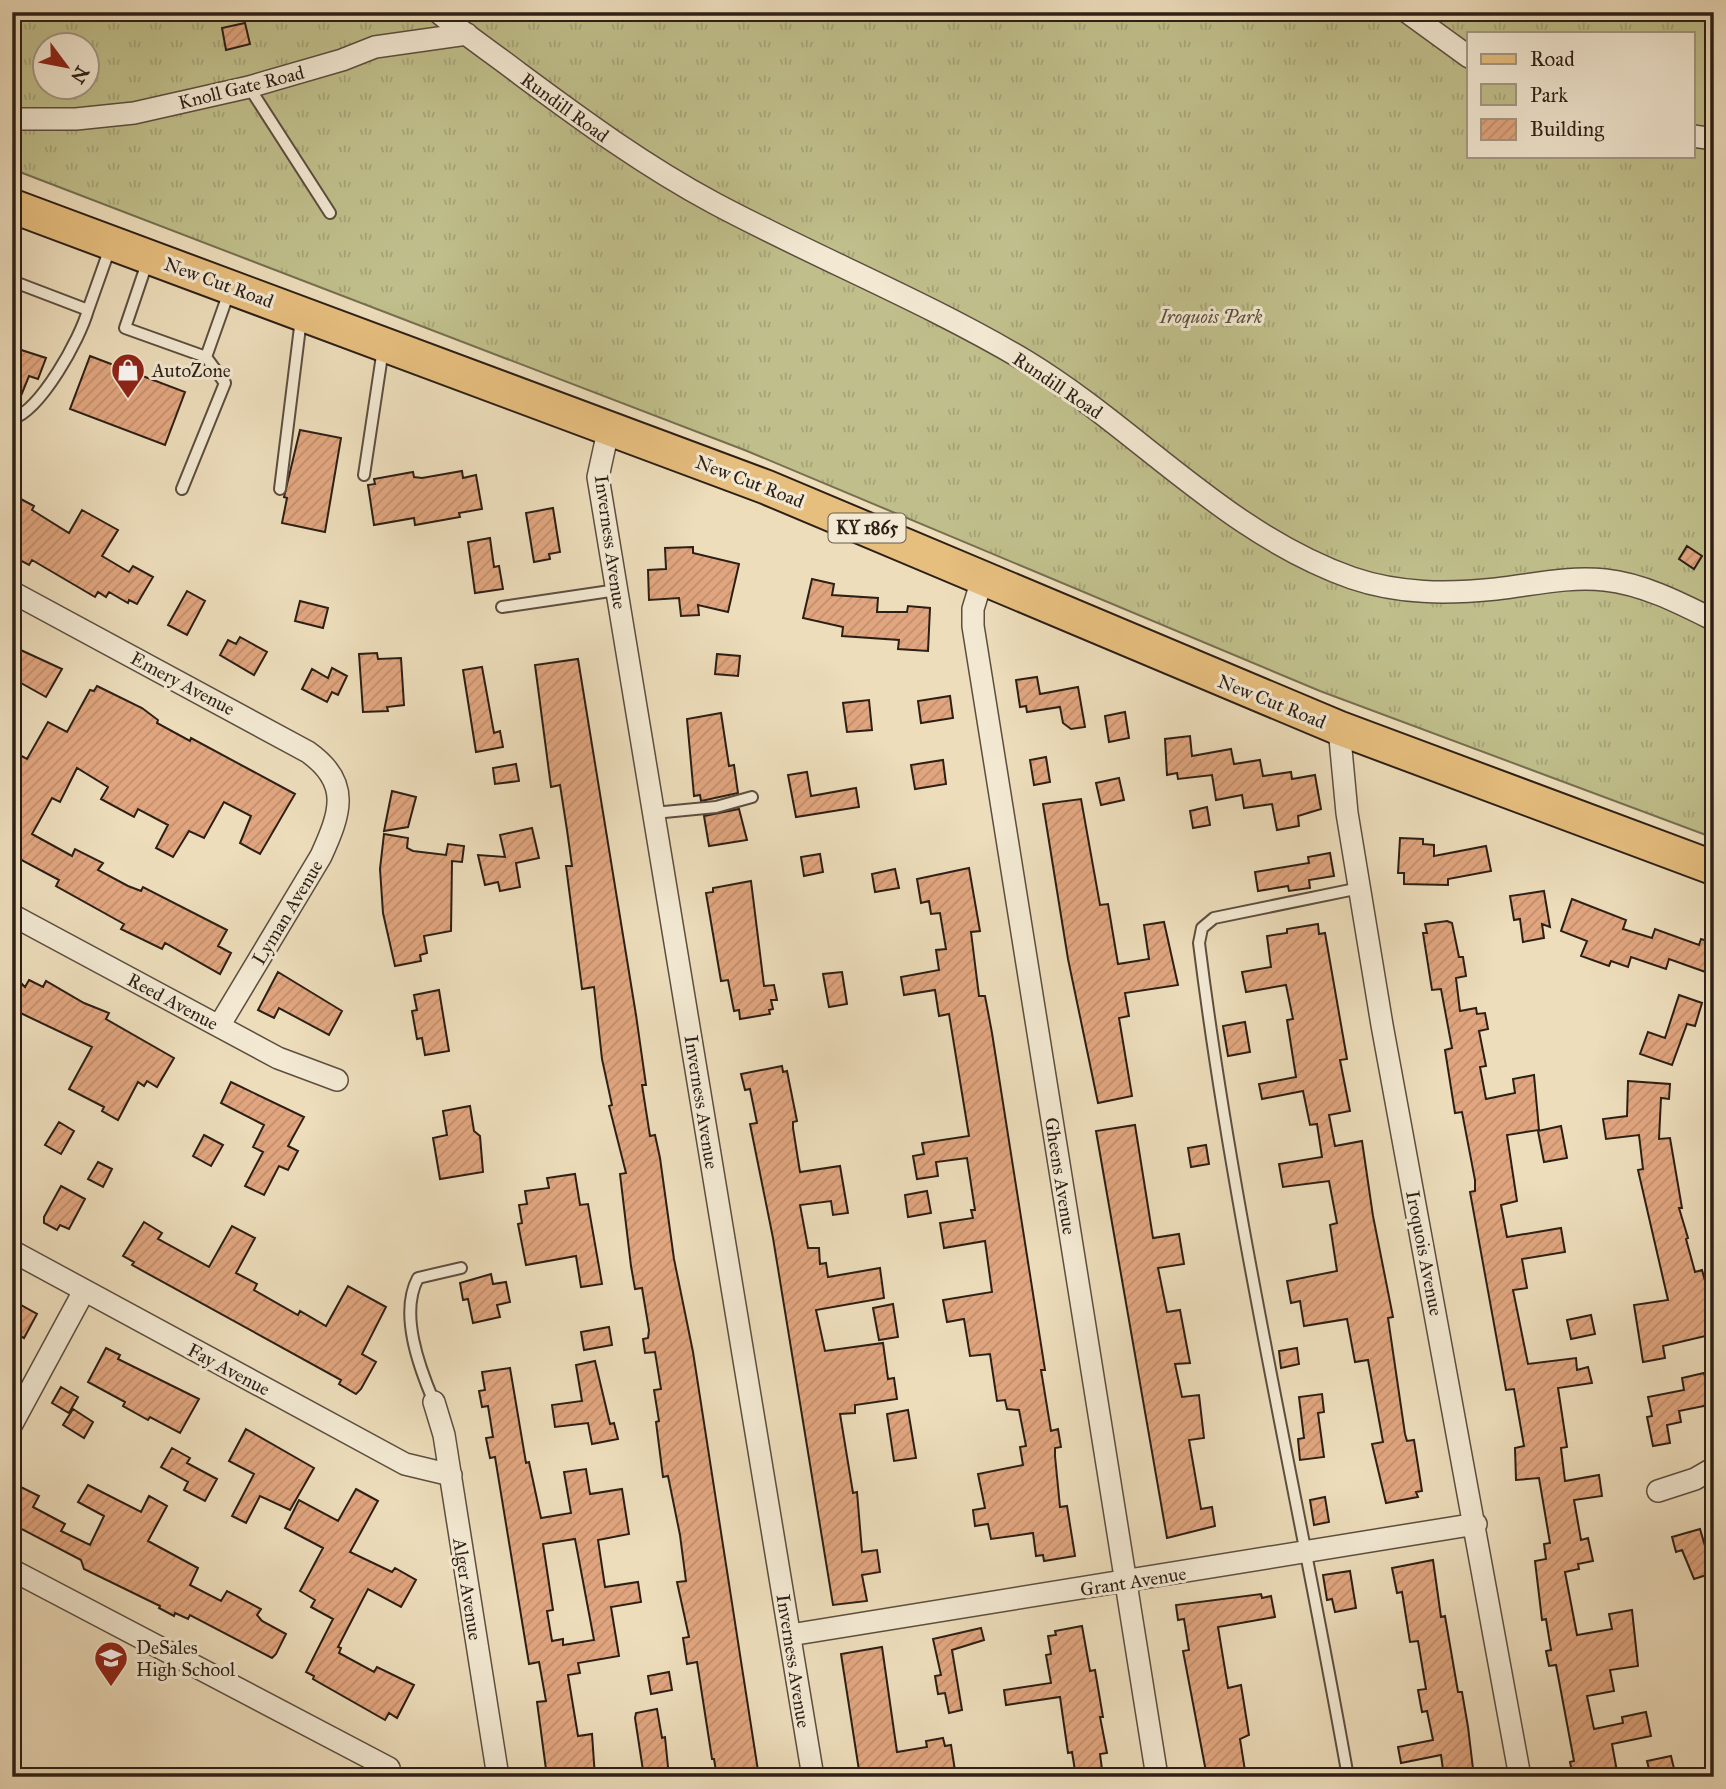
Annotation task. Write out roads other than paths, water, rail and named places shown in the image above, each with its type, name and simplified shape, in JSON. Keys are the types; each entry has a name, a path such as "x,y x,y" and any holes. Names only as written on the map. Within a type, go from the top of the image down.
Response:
{"main road":[{"name":"New Cut Road","path":"12,206 766,487 983,576 1167,658 1339,728 1714,868"}],"street":[{"name":"Rundill Road","path":"438,12 572,113 650,166 713,202 868,277 1042,372 1119,427 1233,517 1296,555 1359,580 1406,591 1494,589 1567,580 1615,582 1684,605 1714,620"},
{"path":"1407,12 1467,56"},
{"name":"Knoll Gate Road","path":"12,119 76,119 134,113 249,87 342,60 375,47 467,34"},
{"path":"1694,136 1714,139"},
{"name":"Inverness Avenue","path":"609,427 598,477 813,1777"},
{"name":"Gheens Avenue","path":"983,576 973,609 973,626 1157,1777"},
{"name":"Emery Avenue","path":"12,592 308,752 322,762 333,777 338,792"},
{"name":"Iroquois Avenue","path":"1339,728 1347,813 1520,1777"},
{"name":"Lyman Avenue","path":"219,1026 321,856 333,828 338,808 338,792"},
{"name":"Reed Avenue","path":"12,915 278,1058 337,1080"},
{"name":"Fay Avenue","path":"12,1251 405,1464 451,1475"},
{"path":"14,1417 84,1291"},
{"name":"Alger Avenue","path":"434,1402 438,1409 451,1475 498,1777"},
{"path":"1658,1491 1695,1479 1714,1468"},
{"name":"Grant Avenue","path":"790,1635 1126,1583 1476,1524"},
{"path":"12,1570 389,1768"}],"lane":[{"path":"249,87 330,213"},
{"path":"12,419 20,417 39,397 81,333 112,242"},
{"path":"150,256 124,328 206,357 225,383 182,489"},
{"path":"12,281 88,310"},
{"path":"206,357 231,286"},
{"path":"280,489 302,313"},
{"path":"364,475 383,343"},
{"path":"502,607 617,590"},
{"path":"654,813 716,807 752,797"},
{"path":"1348,1777 1227,1129 1199,935 1202,928 1214,918 1360,888"},
{"path":"434,1402 410,1320 413,1288 418,1278 461,1268"}],"place":[{"name":"AutoZone","path":"128,400"},
{"name":"DeSales High School","path":"111,1688"}],"park label":[{"name":"Iroquois Park","path":"1211,316"}]}
